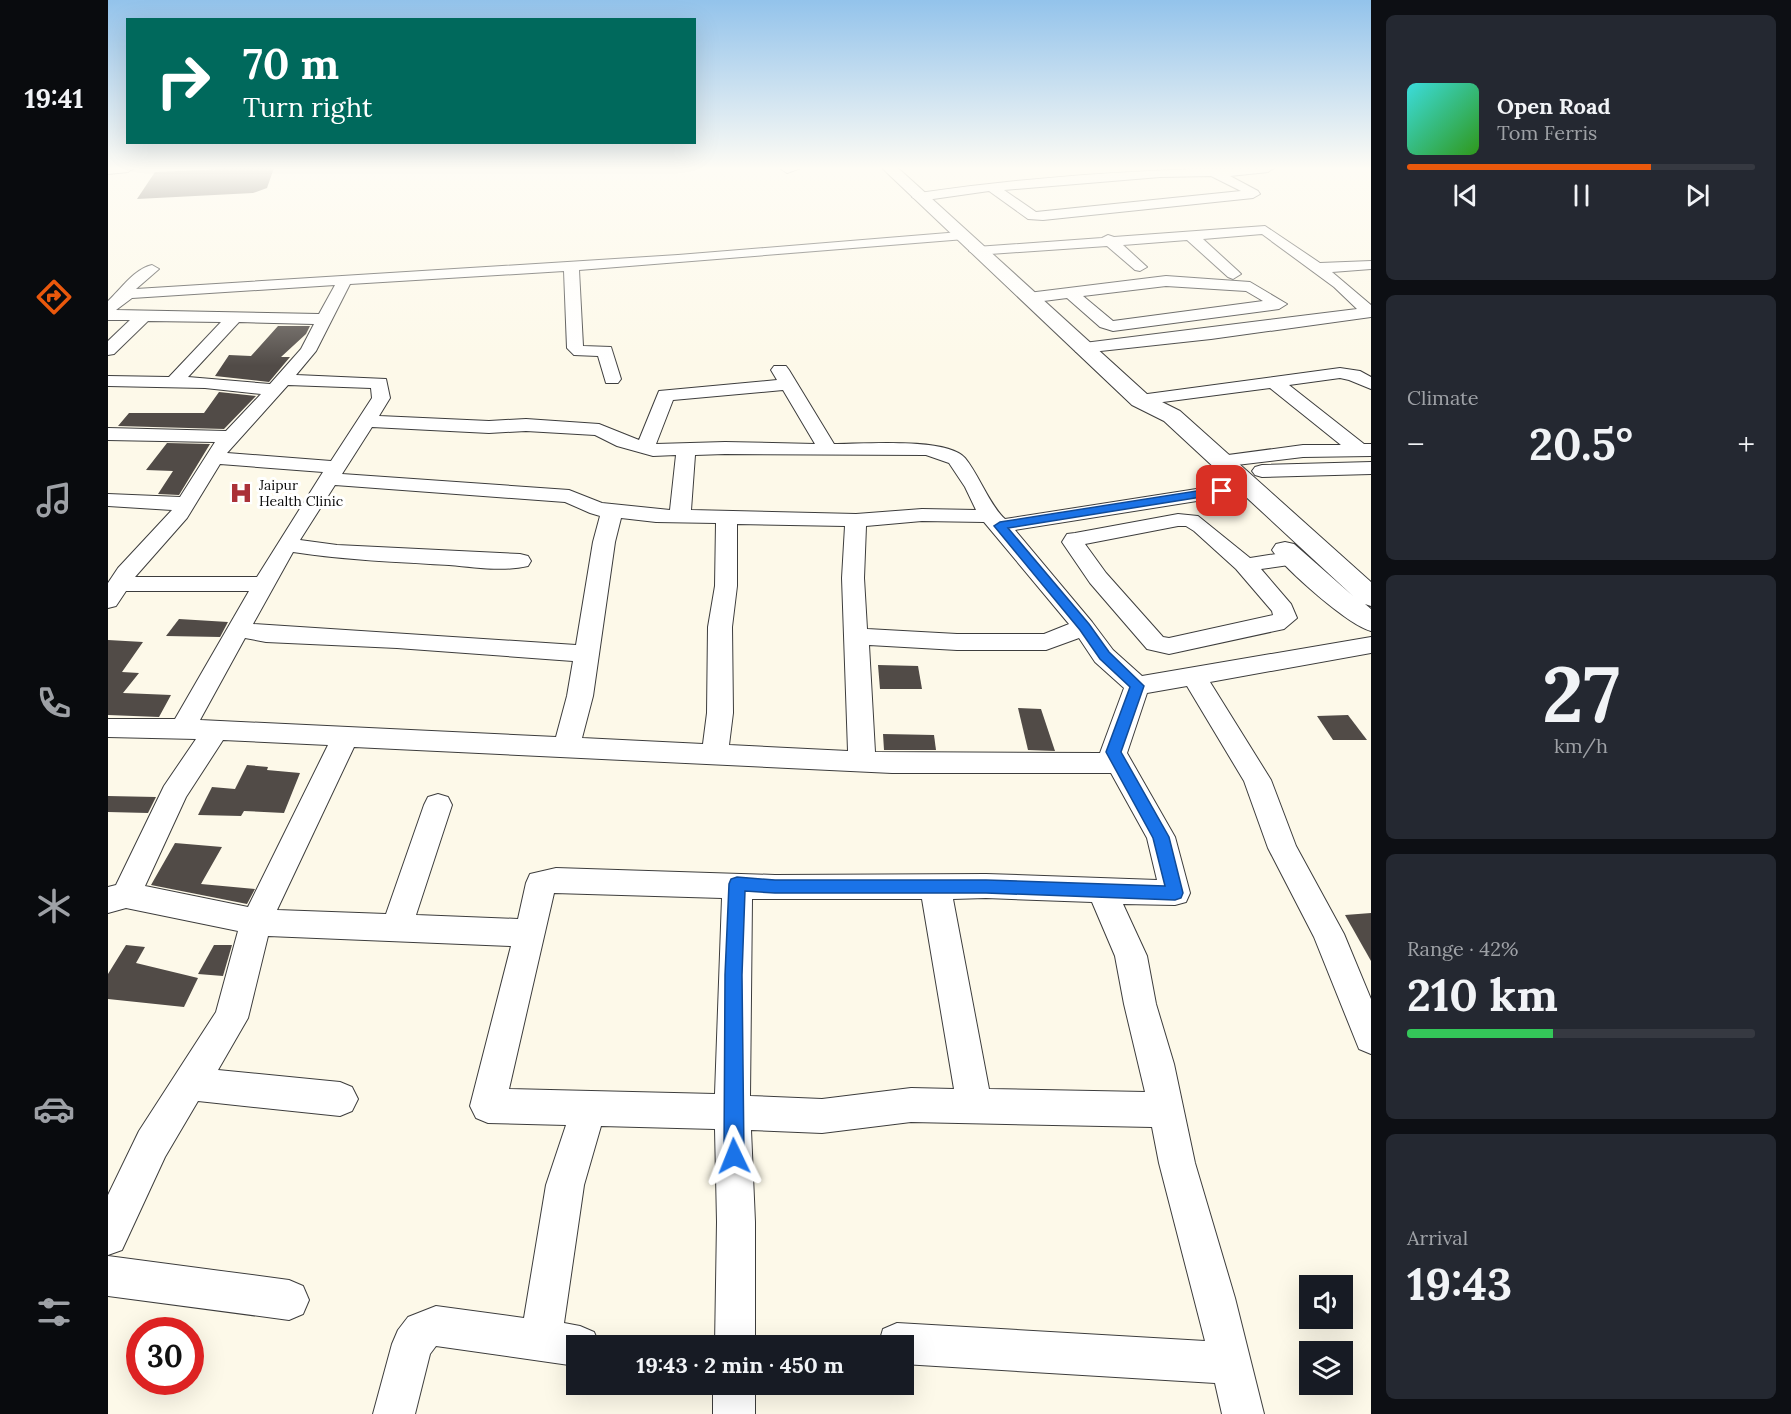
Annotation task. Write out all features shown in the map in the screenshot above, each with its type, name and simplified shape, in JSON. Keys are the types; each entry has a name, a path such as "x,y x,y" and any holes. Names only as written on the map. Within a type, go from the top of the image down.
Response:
{"street":[{"path":"976,251 1189,234 1233,274"},
{"path":"1271,234 1319,268 1370,312"},
{"path":"124,296 823,248 960,236 1141,402 1147,421 1225,474 1371,597"},
{"path":"1108,239 1140,267"},
{"path":"571,265 575,348 580,351 605,351 612,379"},
{"path":"1319,268 1371,265"},
{"path":"108,309 124,296 128,288 152,269"},
{"path":"114,592 180,514 214,458 308,351 345,280"},
{"path":"1028,298 1179,280 1250,287 1279,304 1113,326 1106,324 1071,293"},
{"path":"1082,348 1211,334 1370,312"},
{"path":"108,315 324,319"},
{"path":"108,350 144,316"},
{"path":"174,382 234,318"},
{"path":"1141,402 1340,373 1354,375 1371,384"},
{"path":"645,448 661,412 665,395 783,376 828,449"},
{"path":"108,381 278,385 380,383 381,398 286,545 237,628 182,729"},
{"path":"1274,382 1365,450"},
{"path":"367,421 489,427 526,425 599,430 624,442 645,448 928,449 956,459 994,521 1058,594 1104,656 1137,686"},
{"path":"108,435 231,437"},
{"path":"680,516 686,449"},
{"path":"214,458 333,473 569,496 597,509 656,516 856,520 922,515 994,521 1225,474 1302,451 1365,450"},
{"path":"1225,474 1371,468"},
{"path":"1225,474 1288,552 1346,605 1371,622"},
{"path":"108,501 186,503"},
{"path":"566,747 580,696 604,542 612,511"},
{"path":"715,754 720,713 720,627 726,586 727,516"},
{"path":"856,520 852,551 862,761"},
{"path":"1178,520 1191,520 1238,559 1282,609 1285,618 1276,624 1169,646 1155,644 1103,584 1075,548 1073,542 1076,539 1178,520"},
{"path":"286,545 337,552 520,561"},
{"path":"1238,559 1288,552"},
{"path":"114,592 264,584"},
{"path":"1058,594 1103,584"},
{"path":"855,636 957,642 1046,642 1084,627"},
{"path":"237,628 266,634 397,640 449,646 587,654"},
{"path":"1137,686 1371,645"},
{"path":"1194,676 1257,780 1282,848 1328,934 1371,1038"},
{"path":"108,728 182,729 862,761 1110,763 1137,686"},
{"path":"215,731 174,793 117,898 256,922 530,933"},
{"path":"108,1236 152,1144 231,1018 256,922 345,737"},
{"path":"1113,752 1161,837 1175,893 935,886 775,887 737,884 546,881 541,883 488,1106 822,1116 911,1105 1167,1110"},
{"path":"396,929 438,805"},
{"path":"735,1335 736,1222 732,1112 737,884"},
{"path":"935,886 953,976 974,1107"},
{"path":"1102,891 1131,956 1177,1163 1243,1414"},
{"path":"190,1084 340,1099"},
{"path":"394,1414 411,1344 422,1331 436,1326 560,1343 565,1185 588,1110"},
{"path":"108,1276 289,1300"},
{"path":"914,1344 1231,1363"},
{"path":"734,1395 734,1414"}],"building":[{"path":"278,326 310,326 306,334 281,357 290,357 269,382 215,376 229,355 251,356"},
{"path":"219,392 256,396 224,429 118,426 129,413 204,413"},
{"path":"167,443 210,444 179,495 158,494 173,471 146,470"},
{"path":"179,619 228,622 220,637 166,636"},
{"path":"108,640 143,642 122,672 139,673 123,693 171,695 159,717 108,715"},
{"path":"878,665 918,666 922,689 880,689"},
{"path":"1018,708 1041,709 1055,751 1028,750"},
{"path":"1348,715 1367,740 1333,740 1317,716"},
{"path":"883,734 934,735 936,750 884,750"},
{"path":"247,765 268,767 267,770 300,773 284,813 244,811 241,816 198,815 212,787 235,789"},
{"path":"108,796 156,797 148,813 108,812"},
{"path":"175,843 222,847 201,884 255,889 247,904 151,885"},
{"path":"1371,913 1371,961 1345,915"},
{"path":"126,945 145,947 136,963 198,978 184,1007 108,999 108,974"},
{"path":"214,945 232,945 223,976 198,974"}],"place":[{"name":"Jaipur Health Clinic","path":"241,493"}],"route":[{"path":"734,1156 733,975 737,884 775,887 986,886 1175,893 1161,837 1113,752 1137,686 1104,656 1053,588 1000,526 1222,491"}]}
